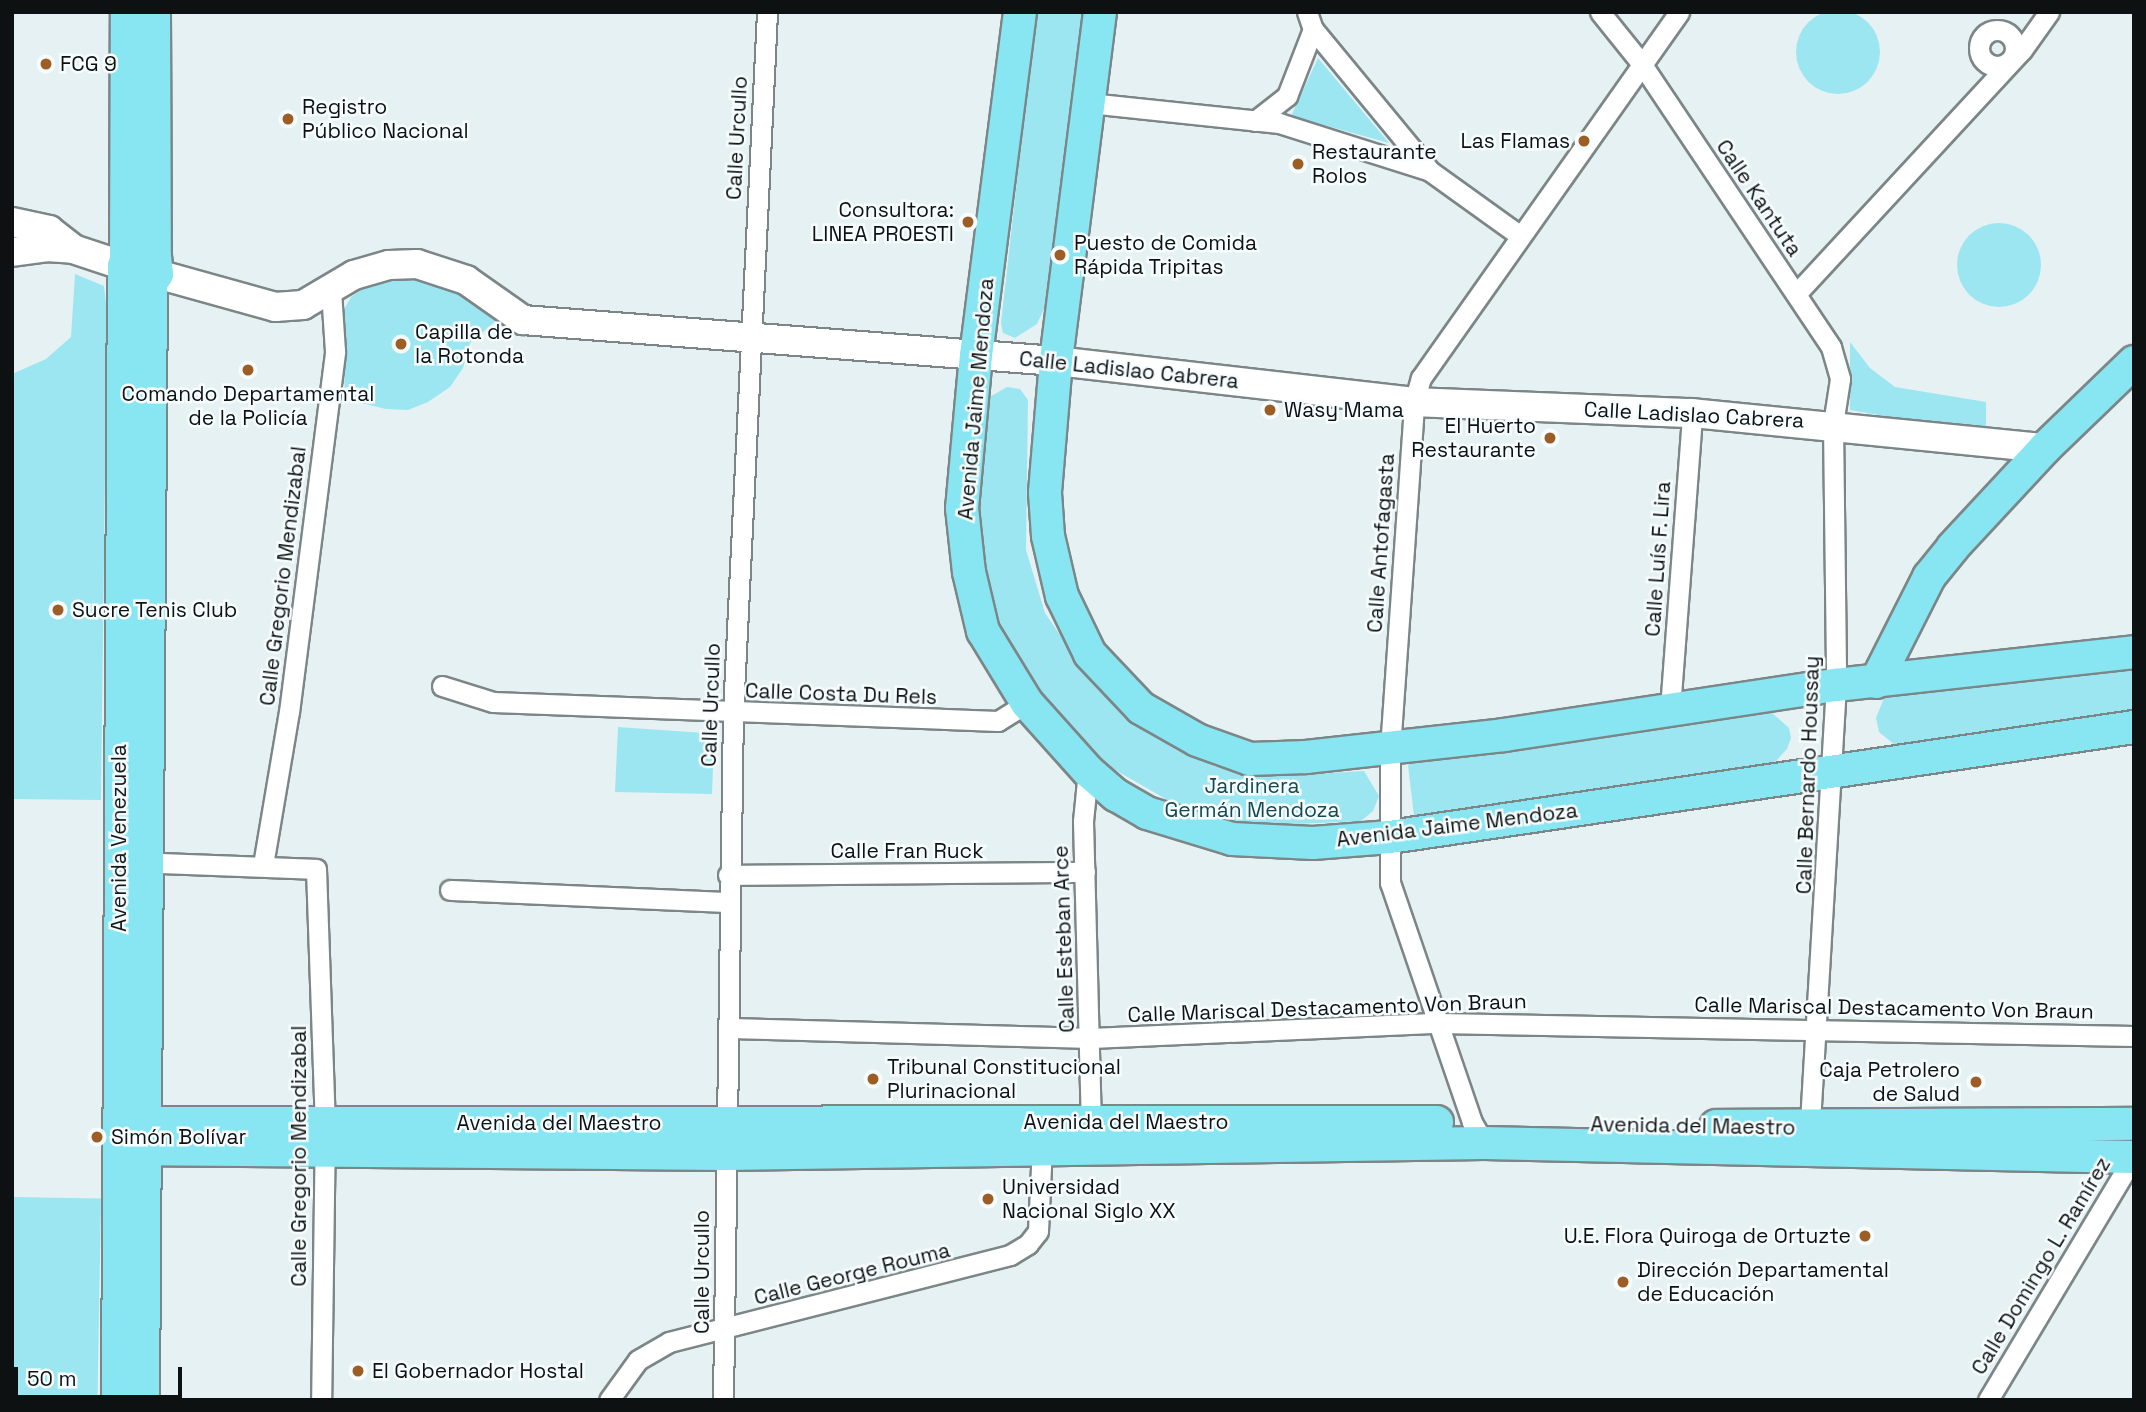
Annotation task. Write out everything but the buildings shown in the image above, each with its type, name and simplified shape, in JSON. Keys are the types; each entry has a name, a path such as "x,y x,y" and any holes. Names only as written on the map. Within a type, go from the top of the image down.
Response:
{"main road":[{"path":"129,12 139,17 152,12 140,270 129,12"},
{"name":"Avenida Jaime Mendoza","path":"1020,12 976,355 962,508 969,572 983,631 1027,703 1088,771 1147,813 1232,839 1313,843 1390,837 2134,727"},
{"path":"1100,12 1056,360 1045,493 1048,536 1062,596 1090,654 1141,708 1197,740 1250,759 1390,749 1836,685 2134,653"},
{"name":"Calle Ladislao Cabrera","path":"12,222 50,230 73,249"},
{"name":"Calle Ladislao Cabrera","path":"12,252 47,247 73,249 275,307 303,305 331,291 354,275 388,265 417,264 466,280 523,320 1056,360 1414,402 1692,413 1833,424 2045,448"},
{"name":"Avenida Venezuela","path":"140,270 132,1136 143,1400"},
{"path":"1876,682 1929,577 2045,448 2134,362"},
{"name":"Avenida del Maestro","path":"325,1137 724,1123 1091,1135 2134,1124"},
{"name":"Avenida del Maestro","path":"1478,1132 2133,1157"},
{"name":"Avenida del Maestro","path":"132,1136 325,1137 724,1154 1042,1147 1091,1135"},
{"name":"Avenida Venezuela","path":"118,1400 132,1136"}],"street":[{"name":"Calle Urcullo","path":"723,1400 726,1329 724,1123 731,1028 728,875 733,713 749,335 767,12"},
{"name":"Calle Kantuta","path":"1600,12 1641,63 1831,347 1840,379 1833,424"},
{"name":"Calle Antofagasta","path":"1478,1132 1390,883 1390,749 1414,402 1421,378 1679,12"},
{"path":"1796,294 2011,60 2049,12"},
{"path":"1255,121 1287,96 1310,21"},
{"path":"1310,21 1430,171 1520,235"},
{"path":"1089,103 1279,123 1430,171"},
{"name":"Calle Gregorio Mendizabal","path":"321,1400 325,1137 316,869 263,865 289,712 335,351 331,291"},
{"name":"Calle Luís F. Lira","path":"1670,709 1692,413"},
{"name":"Calle Bernardo Houssay","path":"1810,1128 1815,1029 1828,878 1830,774 1836,685 1833,424"},
{"name":"Calle Costa Du Rels","path":"442,686 493,702 998,721 1027,703"},
{"name":"Calle Esteban Arce","path":"1088,771 1083,821 1091,1038 1091,1135"},
{"path":"133,862 263,865"},
{"name":"Calle Fran Ruck","path":"728,875 1085,872"},
{"path":"450,890 728,902"},
{"name":"Calle Mariscal Destacamento Von Braun","path":"731,1028 1091,1038 1438,1023 2134,1036"},
{"name":"Calle George Rouma","path":"609,1400 638,1360 669,1342 1010,1255 1028,1244 1038,1231 1042,1147"},
{"name":"Calle Domingo L. Ramírez","path":"1988,1400 2133,1157"}],"green space":[{"path":"1838,10 1854,13 1868,22 1877,36 1880,52 1877,68 1868,82 1854,91 1838,94 1822,91 1808,82 1799,68 1796,52 1799,36 1808,22 1822,13"},
{"path":"1036,12 1085,12 1044,309 1037,324 1015,338 1003,333 1001,323"},
{"path":"1318,58 1389,143 1291,116"},
{"path":"1991,223 2007,223 2023,230 2034,241 2041,257 2038,281 2029,295 2007,307 1991,307 1975,300 1964,289 1957,273 1957,257 1964,241 1975,230"},
{"name":"Sucre Tenis Club","path":"75,274 104,286 107,312 101,800 12,799 12,374 46,359 71,337"},
{"path":"423,278 457,289 498,319 470,343 463,368 450,387 428,402 408,410 386,409 345,399 342,313 351,297 373,282"},
{"path":"1850,342 1870,368 1895,387 1986,402 1986,428 1980,433 1850,410"},
{"name":"Jardinera Germán Mendoza","path":"1007,387 1020,389 1028,400 1026,550 1045,613 1093,683 1147,733 1216,767 1295,775 1364,771 1379,796 1373,811 1361,821 1253,826 1185,810 1110,767 1048,707 1000,630 976,537 986,399"},
{"path":"2134,664 2134,709 1895,745 1879,732 1876,718 1884,698"},
{"path":"1771,712 1789,728 1791,738 1787,749 1766,772 1414,816 1408,765 1414,761"},
{"path":"618,727 704,733 714,740 712,794 615,792"},
{"path":"12,1197 101,1199 97,1400 12,1400"}],"place":[{"name":"FCG 9","path":"46,64"},
{"name":"Registro Público Nacional","path":"288,119"},
{"name":"Las Flamas","path":"1584,141"},
{"name":"Restaurante Rolos","path":"1298,164"},
{"name":"Consultora: LINEA PROESTI","path":"968,222"},
{"name":"Puesto de Comida Rápida Tripitas","path":"1060,255"},
{"name":"Capilla de la Rotonda","path":"401,344"},
{"name":"Comando Departamental de la Policía","path":"248,370"},
{"name":"Wasy Mama","path":"1270,410"},
{"name":"El Huerto Restaurante","path":"1550,438"},
{"name":"Sucre Tenis Club","path":"58,610"},
{"name":"Tribunal Constitucional Plurinacional","path":"873,1079"},
{"name":"Caja Petrolero de Salud","path":"1976,1082"},
{"name":"Simón Bolívar","path":"97,1137"},
{"name":"Universidad Nacional Siglo XX","path":"988,1199"},
{"name":"U.E. Flora Quiroga de Ortuzte","path":"1865,1236"},
{"name":"Dirección Departamental de Educación","path":"1623,1282"},
{"name":"El Gobernador Hostal","path":"358,1371"}]}
